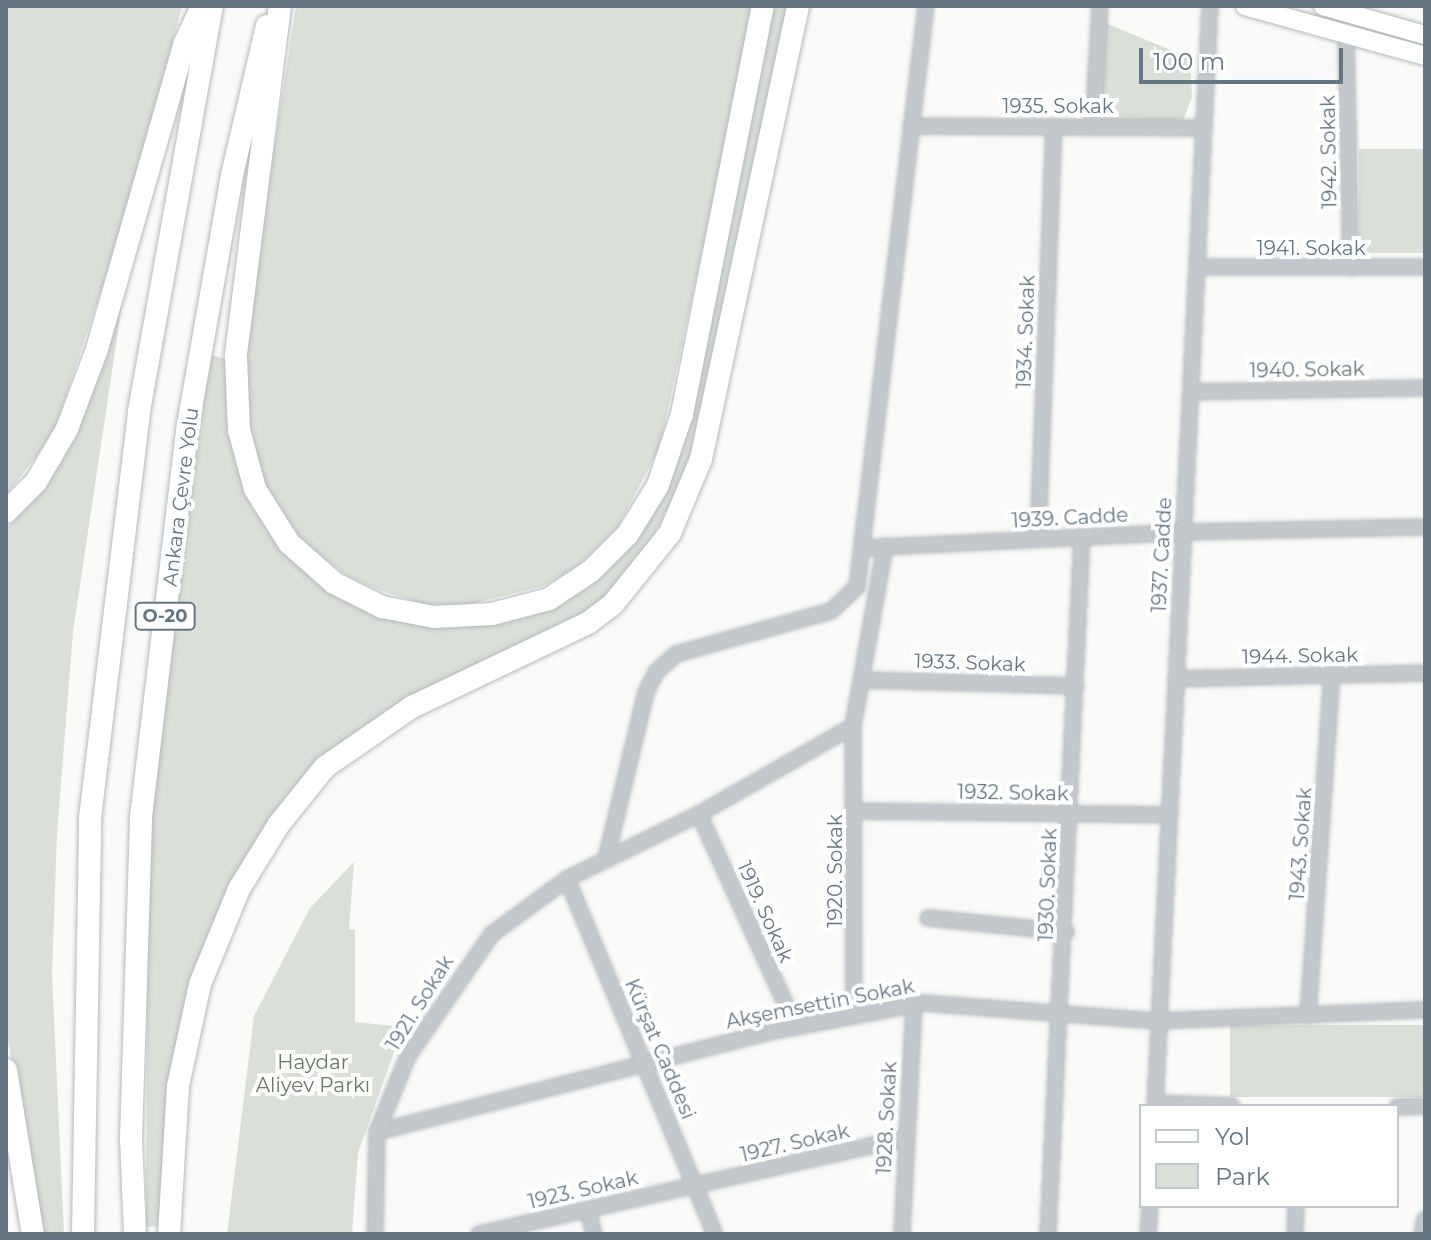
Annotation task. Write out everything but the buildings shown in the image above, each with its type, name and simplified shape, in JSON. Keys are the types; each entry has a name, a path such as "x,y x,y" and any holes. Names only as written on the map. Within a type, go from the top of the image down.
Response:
{"highway":[{"path":"6,512 36,482 67,429 97,349 184,45 202,6"},
{"name":"O-20","path":"83,1234 90,818 139,411 212,6"},
{"name":"Ankara Çevre Yolu","path":"135,1234 131,1139 141,817 188,425 232,175 271,6"},
{"path":"280,6 236,356 239,430 255,489 289,543 334,583 382,607 434,617 492,614 549,599 591,571 628,534 658,485 682,414 763,6"},
{"path":"169,1234 178,1086 200,984 239,889 279,824 325,767 412,707 588,623 613,604 670,533 701,459 798,6"},
{"path":"6,1070 33,1234"}],"main road":[{"path":"1245,6 1425,56"},
{"path":"1323,6 1425,35"}],"street":[{"path":"606,859 646,692 656,672 676,654 843,603 857,587 926,6"},
{"path":"1093,127 1100,6"},
{"name":"1937. Cadde","path":"1155,1104 1210,6"},
{"name":"1942. Sokak","path":"1346,34 1351,268"},
{"name":"1935. Sokak","path":"911,126 1204,128"},
{"name":"1934. Sokak","path":"1038,539 1054,126"},
{"name":"1941. Sokak","path":"1197,267 1425,267"},
{"name":"1940. Sokak","path":"1191,392 1425,388"},
{"name":"1939. Cadde","path":"862,548 1184,532 1425,527"},
{"name":"1930. Sokak","path":"1048,1234 1066,932 1082,537"},
{"path":"853,726 885,546"},
{"name":"1944. Sokak","path":"1176,679 1425,673"},
{"name":"1943. Sokak","path":"1308,1016 1332,675"},
{"name":"1933. Sokak","path":"862,680 1076,686"},
{"name":"1921. Sokak","path":"375,1234 377,1132 408,1056 471,960 524,906 567,879 699,814 853,726"},
{"name":"1920. Sokak","path":"853,726 854,1016"},
{"name":"1932. Sokak","path":"855,811 1169,815"},
{"name":"1919. Sokak","path":"699,814 796,1027"},
{"name":"Kürşat Caddesi","path":"567,879 715,1234"},
{"path":"928,918 1066,932"},
{"name":"Akşemsettin Sokak","path":"377,1132 644,1063 796,1027 914,1004 1159,1021 1425,1010"},
{"name":"1928. Sokak","path":"902,1234 914,1004"},
{"path":"1399,1107 1425,1106"},
{"name":"1927. Sokak","path":"695,1186 905,1138"},
{"name":"1923. Sokak","path":"479,1234 695,1186"},
{"path":"1148,1234 1150,1208"},
{"path":"1295,1234 1296,1208"},
{"path":"588,1210 594,1234"},
{"path":"1422,1234 1425,1219"}],"green space":[{"path":"6,6 182,6 136,185 53,435 6,495"},
{"path":"296,6 755,6 660,446 618,527 576,568 543,586 467,605 424,604 376,589 347,576 298,539 255,478 239,379"},
{"path":"771,6 792,6 692,460 645,553 606,601 295,789 223,904 161,1226 146,1227 148,836 194,458 212,355 225,359 228,429 253,509 283,546 379,609 551,603 659,487"},
{"path":"1103,22 1190,58 1192,97 1182,123 1097,122"},
{"path":"1359,149 1425,149 1425,253 1359,253"},
{"path":"124,291 73,632 57,834 52,975 64,1234 40,1234 6,1028 6,529 38,496 71,442"},
{"name":"Haydar Aliyev Parkı","path":"354,862 349,929 355,930 355,1022 403,1027 358,1153 352,1234 227,1234 254,1016 310,908"},
{"path":"1230,1025 1425,1025 1425,1097 1230,1097"}]}
